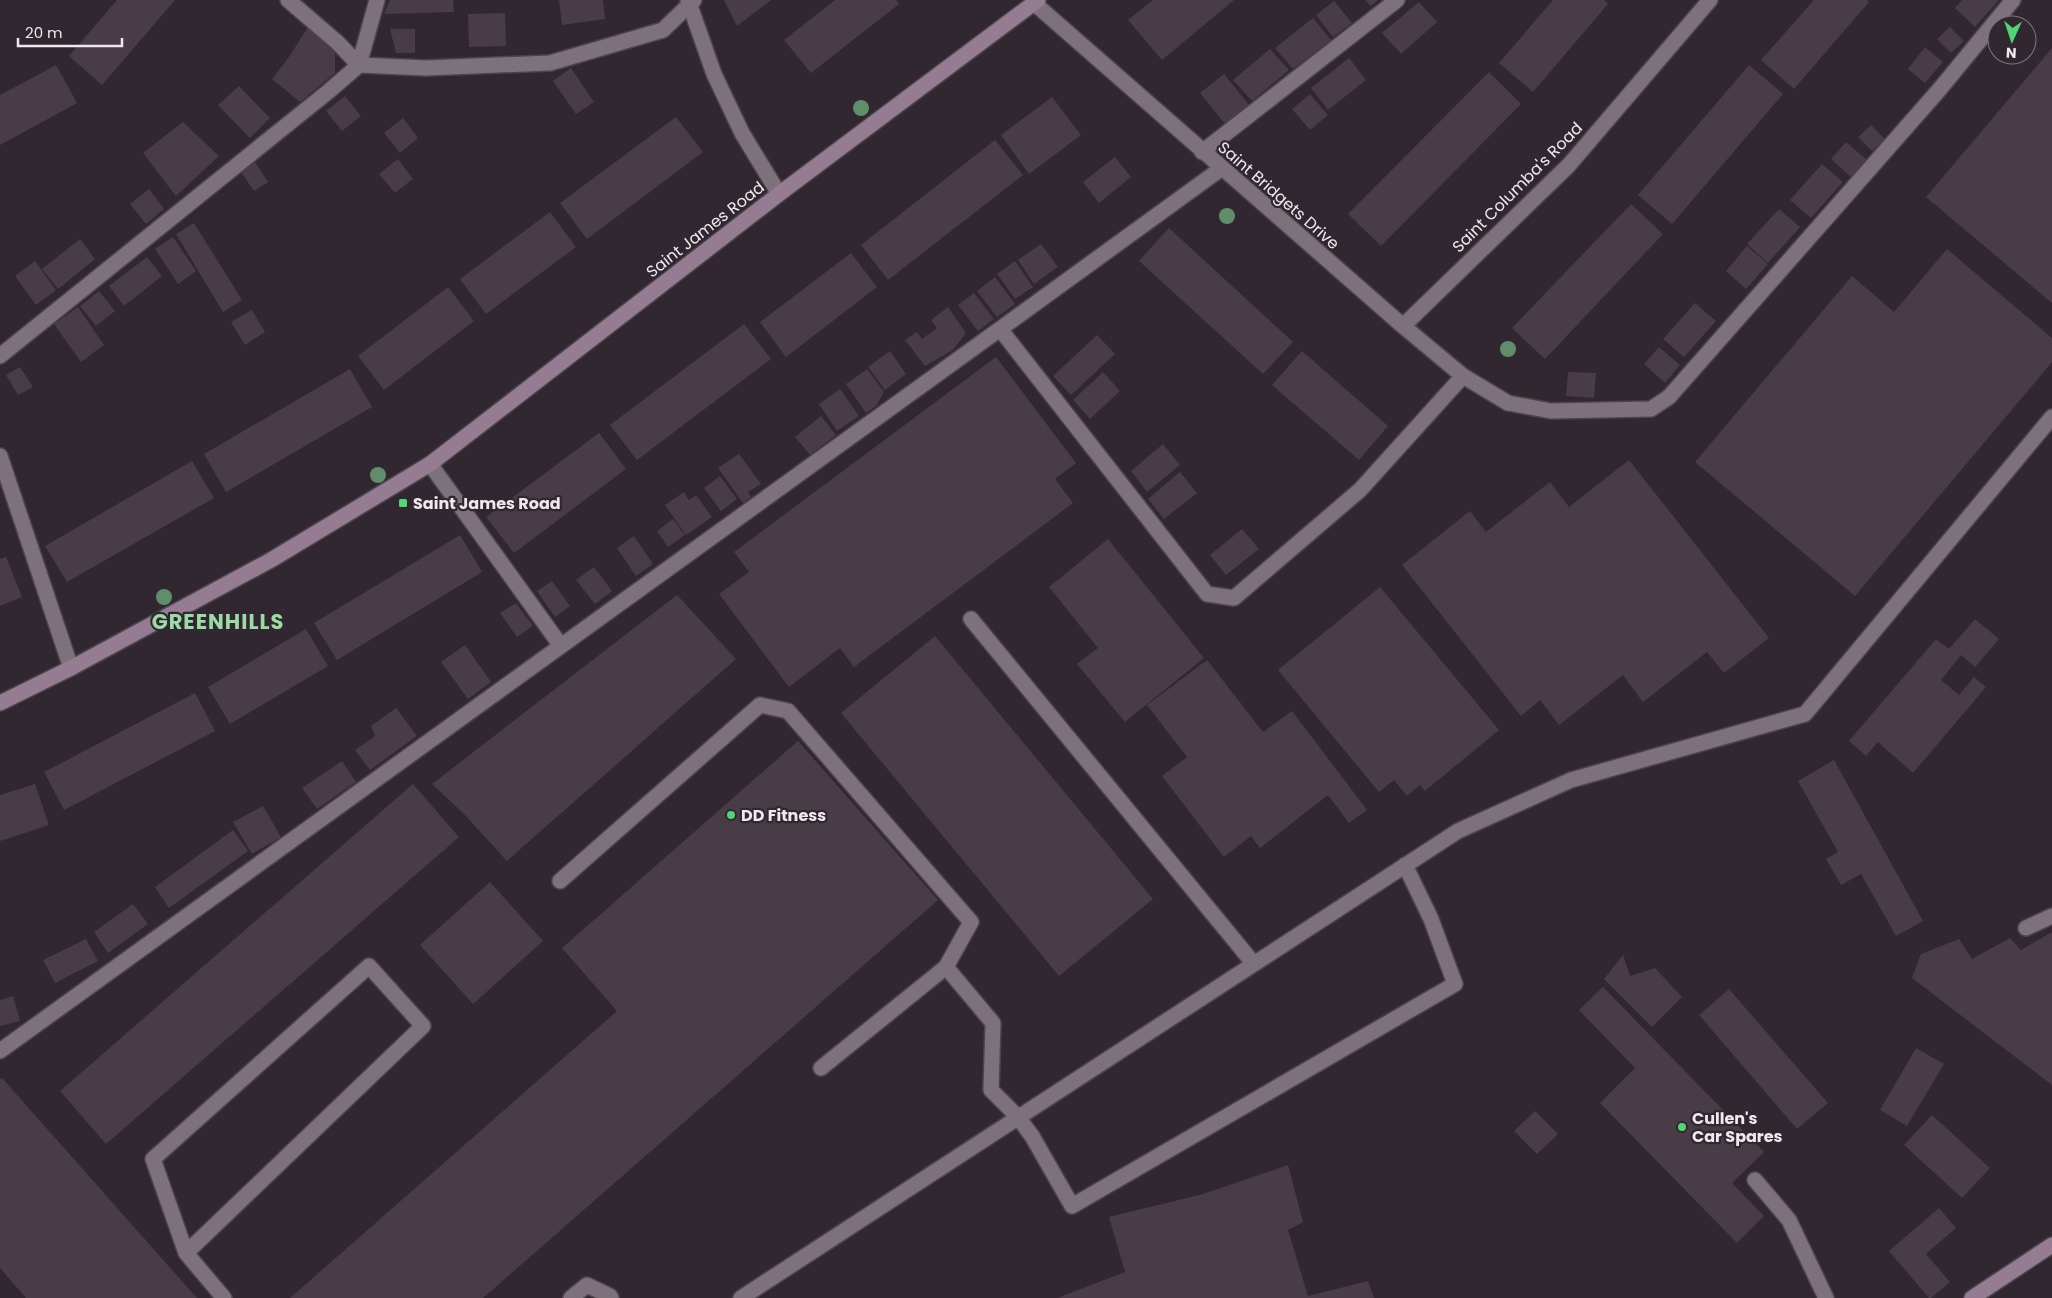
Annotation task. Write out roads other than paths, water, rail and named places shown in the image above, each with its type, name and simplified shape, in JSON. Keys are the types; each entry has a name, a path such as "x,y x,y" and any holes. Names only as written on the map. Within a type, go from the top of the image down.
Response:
{"street":[{"path":"288,0 338,43 359,64 426,68 550,63 664,30 690,2 714,74 742,133 779,194"},
{"path":"0,356 329,91 359,64 377,0"},
{"path":"1202,152 1397,0"},
{"name":"Saint Columba's Road","path":"1403,326 1569,164 1710,0"},
{"name":"Saint Bridgets Drive","path":"1036,2 1202,152 1463,376 1508,403 1551,411 1651,409 1669,397 1939,90 2013,0"},
{"name":"Saint James Road","path":"0,703 71,668 271,560 430,464 779,194 1036,2"},
{"path":"0,1051 1222,168"},
{"path":"1000,329 1207,594 1234,598 1360,490 1463,376"},
{"path":"741,1298 1458,831 1572,780 1805,714 2052,417"},
{"path":"0,456 71,668"},
{"path":"430,464 561,646"},
{"path":"971,620 1254,964"},
{"path":"560,881 760,705 788,711 972,922 946,967 821,1068"},
{"path":"946,967 993,1023 991,1090 1018,1118 1050,1164 1072,1206 1162,1156 1455,984 1431,919 1405,865"},
{"path":"2026,928 2052,916"},
{"path":"186,1253 423,1026 369,966 153,1159 186,1253 224,1298"},
{"path":"1755,1180 1788,1220 1826,1298"},
{"path":"1972,1298 2052,1245"},
{"path":"570,1298 587,1285 611,1298"}],"place":[{"name":"Saint James Road","path":"403,503"},
{"name":"DD Fitness","path":"731,815"},
{"name":"Cullen's Car Spares","path":"1682,1127"}],"district":[{"name":"GREENHILLS","path":"218,622"}]}
